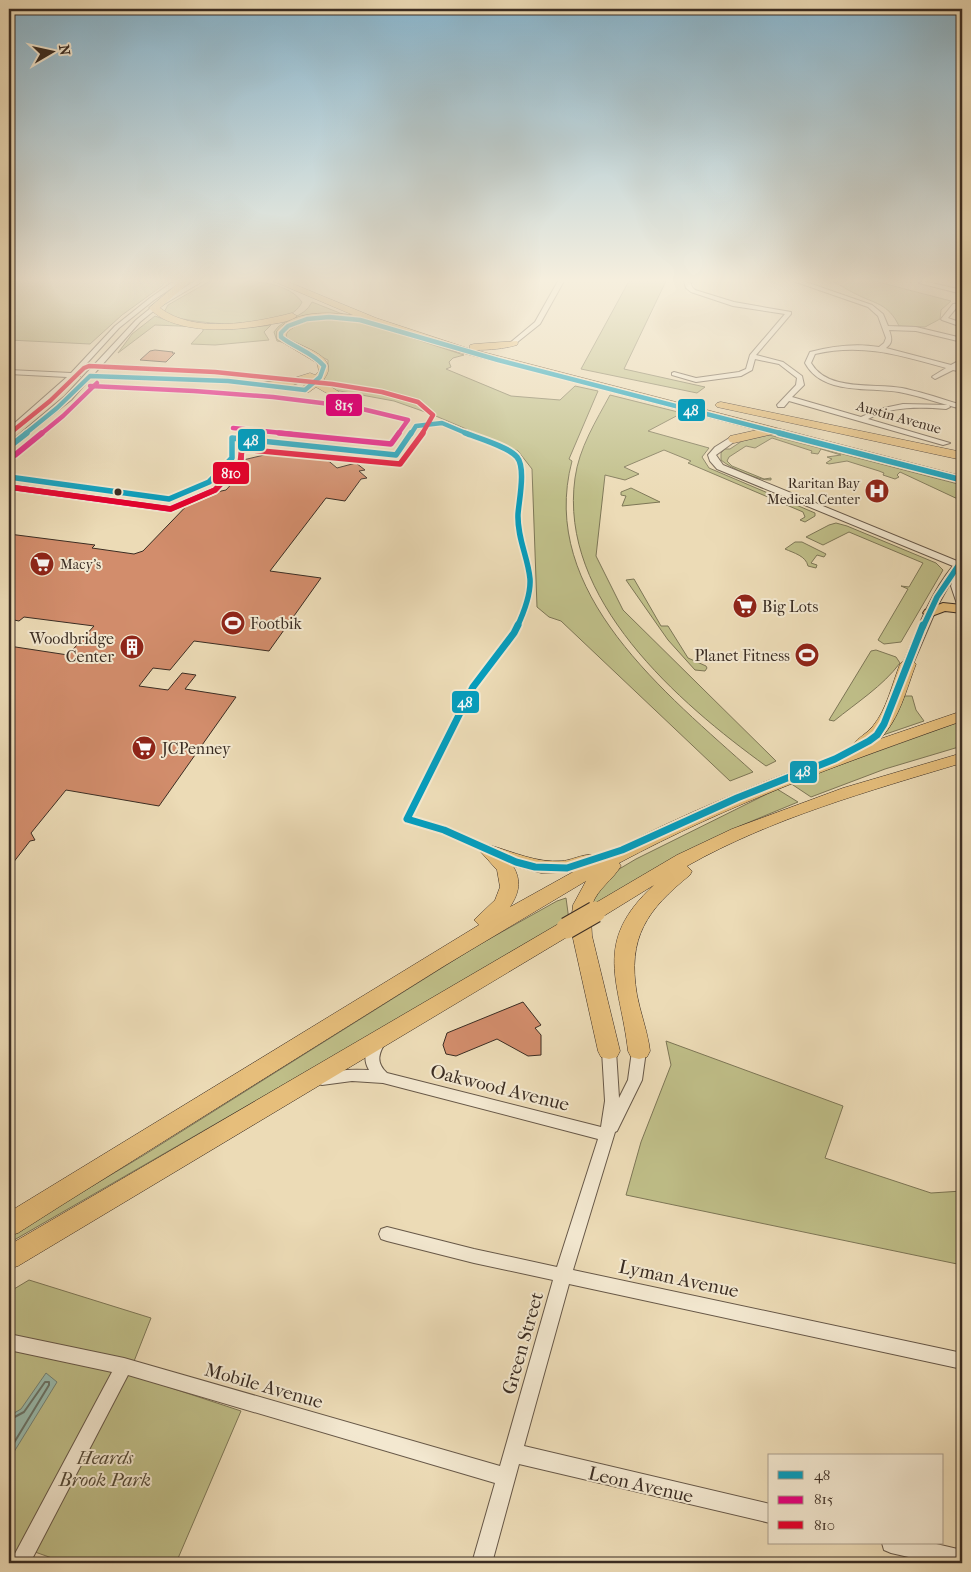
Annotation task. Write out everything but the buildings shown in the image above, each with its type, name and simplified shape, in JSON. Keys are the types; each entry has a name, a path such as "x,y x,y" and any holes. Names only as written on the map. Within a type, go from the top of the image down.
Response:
{"highway":[{"path":"298,354 313,362 316,369 314,377"},
{"path":"300,390 324,370 323,362 309,354"},
{"path":"480,354 710,408 793,435 962,480"},
{"path":"501,354 563,373"},
{"path":"509,354 514,358"},
{"path":"263,385 292,382 314,377"},
{"path":"314,377 320,385 336,394"},
{"path":"751,411 772,409 784,401"},
{"path":"784,401 782,412 799,421"},
{"path":"710,408 751,411 962,456"},
{"path":"710,408 736,427 738,431 734,439"},
{"path":"734,439 756,434 793,435"},
{"path":"831,760 866,743 880,731 908,664"},
{"path":"9,1225 539,898 642,843 736,798 831,760 962,716"},
{"path":"920,770 962,749"},
{"path":"9,1258 711,845 843,793 962,758"},
{"path":"639,1051 624,971 625,944 633,921 655,893 683,870 783,816"},
{"path":"416,973 456,937 497,912 506,901 509,888 508,876 500,861 489,851 531,866 559,869 580,865 642,843"},
{"path":"610,1051 582,936 580,912 585,894 595,881 642,843"}],"main road":[{"path":"929,613 943,607 962,609"}],"street":[{"path":"9,432 47,400 91,354"},
{"path":"9,447 57,408 90,376 108,354"},
{"path":"674,374 696,380 741,374 749,370 751,358 754,354"},
{"path":"811,354 808,363 811,370 817,375 842,385 900,390 962,408"},
{"path":"905,354 962,370"},
{"path":"751,358 770,359 784,365 798,375 801,383 784,401"},
{"path":"751,358 767,362 789,376 794,383 793,390"},
{"path":"934,377 962,361"},
{"path":"775,366 808,363"},
{"path":"9,372 90,376"},
{"path":"789,376 798,375"},
{"name":"Austin Avenue","path":"784,401 862,419 946,443"},
{"path":"862,419 875,412 899,408 924,406 962,408"},
{"path":"734,439 712,455 714,461 720,467 888,537 961,563"},
{"path":"961,563 956,586 962,604"},
{"path":"908,664 929,613 946,580 961,563"},
{"path":"380,1039 374,1048 371,1059 374,1069 384,1077"},
{"name":"Green Street","path":"482,1563 563,1275 607,1135 612,1101 610,1051"},
{"name":"Green Street","path":"607,1135 635,1080 639,1051"},
{"name":"Oakwood Avenue","path":"306,1083 341,1075 364,1074 384,1077 607,1135"},
{"name":"Lyman Avenue","path":"387,1234 474,1256 962,1361"},
{"name":"Mobile Avenue","path":"9,1342 124,1366 506,1477"},
{"path":"20,1563 124,1366"},
{"name":"Leon Avenue","path":"513,1453 768,1514"},
{"path":"895,1544 962,1560"}],"green space":[{"path":"316,354 462,354 464,355 453,358 449,362 451,367 446,369 511,396 560,400 575,386 598,391 569,459 572,461 566,509 573,554 591,597 617,637 649,674 684,709 753,772 730,781 561,621 549,617 537,607 532,469 518,451 431,414 394,401 329,389 322,380 328,369 328,360"},
{"path":"589,354 631,354 624,369 705,387 697,393 581,369"},
{"path":"610,395 682,413 648,431 709,448 702,457 709,468 815,513 815,516 805,522 800,520 805,517 803,512 688,463 691,461 664,450 624,467 639,474 625,480 605,475 596,556 623,610 776,761 766,766 732,741 663,679 632,644 605,606 585,565 575,523 575,478 584,445"},
{"path":"769,435 962,485 962,501 900,472 897,475 899,477 895,479 883,475 884,473 879,471 847,461 829,464 826,463 832,459 827,457 841,455 821,449 818,454 811,453 812,451 772,438 755,448 746,446 729,457 727,461 732,466 764,479 771,478 771,480 766,480 745,473 731,467 721,460 721,453 725,449 730,449 742,441"},
{"path":"631,488 660,502 622,506 626,496 621,495 621,492"},
{"path":"836,523 936,563 943,570 901,642 884,644 878,640 908,589 901,586 909,587 923,563 849,532 823,545 806,537"},
{"path":"795,542 802,542 826,554 824,557 817,555 811,563 817,565 816,568 808,566 802,557 785,549"},
{"path":"634,579 661,626 668,626 688,658 706,666 705,671 695,670 668,640 626,580"},
{"path":"876,650 896,657 900,663 869,694 834,721 829,720 871,651"},
{"path":"905,696 912,696 916,710 924,721 883,735 901,699"},
{"path":"962,721 962,746 885,769 811,797 790,783"},
{"path":"777,789 798,802 740,826 591,908 590,903 604,878 636,859"},
{"path":"566,898 569,920 9,1243 9,1236 144,1155 475,947 557,901"},
{"path":"666,1041 843,1106 825,1158 931,1193 962,1191 962,1265 626,1195 641,1142 671,1065"},
{"name":"Heards Brook Park","path":"29,1280 151,1318 129,1374 241,1411 176,1563 66,1563 35,1552 28,1563 9,1563 9,1292"}],"water":[{"path":"46,1373 57,1382 9,1460 9,1416 21,1409"}],"transit line":[{"name":"48","path":"9,447 57,408 90,376 228,381 305,390 320,377 324,370 324,366 320,361 311,354"},
{"name":"48","path":"479,354 962,480"},
{"name":"810","path":"9,434 50,401 84,368 89,366 215,372 332,384 382,392 418,402 433,415 431,421 400,464 242,449 240,463 215,490 171,509 9,487"},
{"name":"815","path":"15,455 63,416 97,383"},
{"name":"815","path":"90,386 273,397 354,407 408,420 391,444 233,428"},
{"name":"48","path":"9,477 169,499 209,482 232,458 232,438 396,455 416,426 442,423 508,451 517,457 522,467 518,517 521,546 530,579 526,608 514,633 473,687 407,819 444,830 516,862 554,869 567,868 622,850 737,798 835,759 877,735 884,724 917,639 937,597 962,560"},
{"name":"815","path":"9,487 170,509 215,490 241,463 242,438"}],"place":[{"name":"Raritan Bay Medical Center","path":"877,491"},
{"name":"Macy's","path":"42,564"},
{"name":"Big Lots","path":"745,606"},
{"name":"Footbik","path":"233,623"},
{"name":"Woodbridge Center","path":"132,647"},
{"name":"Planet Fitness","path":"807,655"},
{"name":"JCPenney","path":"144,748"}]}
